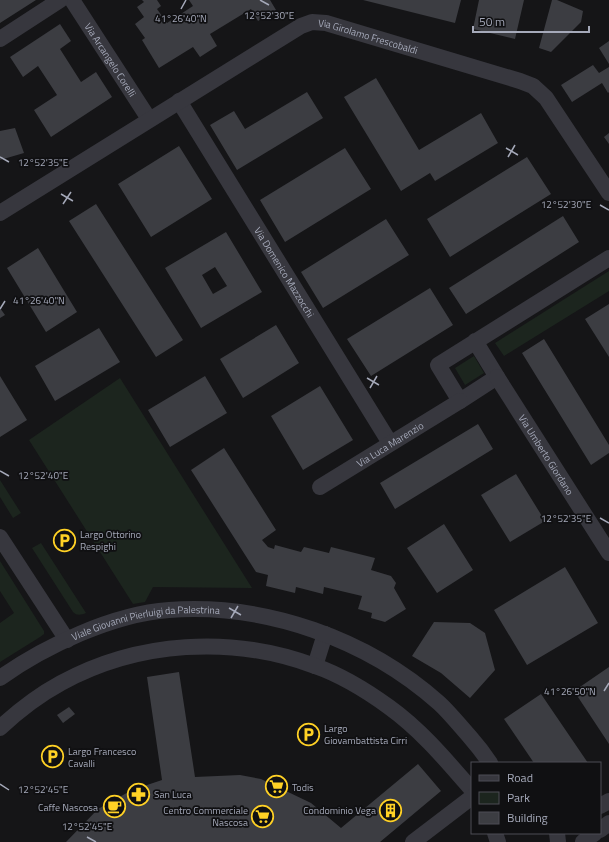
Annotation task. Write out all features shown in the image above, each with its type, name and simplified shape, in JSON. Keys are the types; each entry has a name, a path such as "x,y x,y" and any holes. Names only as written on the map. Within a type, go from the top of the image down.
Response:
{"street":[{"path":"0,39 60,0"},
{"name":"Via Arcangelo Corelli","path":"72,0 149,119"},
{"name":"Via Girolamo Frescobaldi","path":"0,213 149,119 301,26 312,22 326,23 533,86 546,98 609,193"},
{"name":"Via Domenico Mazzocchi","path":"179,101 390,443"},
{"path":"460,401 438,365 609,258"},
{"path":"475,342 497,377"},
{"name":"Via Luca Marenzio","path":"320,487 497,377"},
{"name":"Via Umberto Giordano","path":"497,377 609,553"},
{"path":"0,537 67,640"},
{"name":"Viale Giovanni Pierluigi da Palestrina","path":"0,678 15,667 67,640 105,624 134,616 168,610 207,609 240,611 281,620 325,634 356,648 410,679 440,704 489,762"},
{"path":"315,666 325,634"},
{"path":"0,728 32,702 67,680 93,667 130,656 163,649 202,646 238,648 277,655 315,666 354,684 389,707 420,733 441,754 471,789"},
{"path":"413,842 471,798"},
{"path":"601,829 609,823"},
{"path":"583,842 594,834"}],"green space":[{"path":"609,271 609,291 504,356 495,343"},
{"path":"474,356 484,373 465,385 455,368"},
{"path":"120,378 252,588 153,587 145,602 133,604 29,440"},
{"path":"0,480 21,513 13,518 0,497"},
{"path":"41,543 86,613 79,615 73,612 32,548"},
{"path":"0,561 44,631 44,634 0,662 0,623 14,613 0,591"}],"building":[{"path":"0,0 36,0 0,23"},
{"path":"142,0 157,0 161,6 157,9 167,23 193,6 189,0 270,0 276,10 258,21 251,9 210,34 217,46 200,57 193,47 159,68 142,40 145,38 135,24 144,17 137,7 144,2"},
{"path":"363,0 461,0 455,23"},
{"path":"479,0 524,0 515,39 473,29"},
{"path":"552,0 557,0 583,11 581,22 551,52 539,48"},
{"path":"60,24 71,41 60,49 81,82 96,72 112,97 51,137 34,110 57,95 38,66 23,77 10,57"},
{"path":"609,41 609,64 599,48"},
{"path":"593,65 599,73 609,67 609,92 608,93 602,83 572,102 561,85"},
{"path":"376,78 419,150 481,113 498,143 435,181 430,173 401,191 344,97"},
{"path":"307,92 323,118 237,170 210,125 234,111 245,129"},
{"path":"15,128 24,153 0,160 0,131"},
{"path":"609,133 609,144 604,137"},
{"path":"179,146 212,199 151,237 118,184"},
{"path":"345,148 371,189 285,242 260,200"},
{"path":"527,157 551,194 450,257 427,219"},
{"path":"96,204 183,340 156,357 69,221"},
{"path":"563,216 579,242 466,314 449,288"},
{"path":"386,219 409,255 323,308 301,272"},
{"path":"226,232 262,292 201,328 165,268","holes":["215,267 227,286 213,294 202,275"]},
{"path":"38,248 77,312 46,332 7,268"},
{"path":"430,288 453,325 371,376 347,339"},
{"path":"609,304 609,357 585,319"},
{"path":"0,308 5,315 0,318"},
{"path":"276,325 299,363 243,398 220,359"},
{"path":"99,328 120,362 55,401 35,366"},
{"path":"544,339 609,445 609,453 591,465 522,353"},
{"path":"0,376 27,420 0,437"},
{"path":"205,376 227,413 170,447 148,410"},
{"path":"320,386 353,440 303,470 271,416"},
{"path":"478,424 493,449 395,509 380,483"},
{"path":"224,448 276,530 262,540 268,547 274,549 275,545 301,552 304,547 329,553 331,547 375,558 371,570 391,576 396,583 394,588 406,609 385,622 371,618 372,613 358,609 362,596 324,587 323,594 296,587 295,593 266,586 268,575 256,572 191,470"},
{"path":"516,474 545,521 510,542 481,495"},
{"path":"444,524 473,570 437,593 407,548"},
{"path":"565,567 598,623 527,665 494,610"},
{"path":"434,622 470,623 485,633 495,670 470,698 441,673 412,656"},
{"path":"609,667 609,744 574,691"},
{"path":"179,672 195,777 240,775 261,779 311,803 341,828 418,764 441,791 380,842 66,842 98,809 132,790 162,780 147,677"},
{"path":"541,694 587,762 533,762 504,719"},
{"path":"69,707 75,714 63,723 57,715"}],"place":[{"name":"Largo Ottorino Respighi","path":"64,540"},
{"name":"Largo Giovambattista Cirri","path":"308,734"},
{"name":"Largo Francesco Cavalli","path":"52,757"},
{"name":"Todis","path":"276,787"},
{"name":"San Luca","path":"138,794"},
{"name":"Caffe Nascosa","path":"114,807"},
{"name":"Condominio Vega","path":"391,810"},
{"name":"Centro Commerciale Nascosa","path":"263,816"}]}
